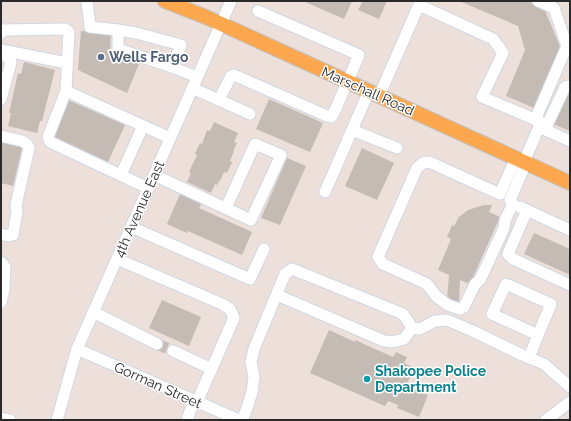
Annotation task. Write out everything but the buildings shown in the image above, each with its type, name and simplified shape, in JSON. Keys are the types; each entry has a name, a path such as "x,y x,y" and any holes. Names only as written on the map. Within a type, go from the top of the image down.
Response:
{"main road":[{"name":"Marschall Road","path":"165,1 206,17 570,182"}],"street":[{"path":"86,1 90,27 136,33 181,45 172,67"},
{"name":"4th Avenue East","path":"57,420 76,349 231,1"},
{"path":"538,1 554,8 567,46 522,161 512,201 505,220 504,228 480,280 476,284 464,307 460,309 448,305 436,296 426,284 383,264 378,257 417,168 422,163 429,162 500,194 512,201 526,210 570,230"},
{"path":"326,192 352,130 374,93 420,3 493,39 503,53 482,97 538,123 570,141"},
{"path":"220,100 231,76 234,75 331,117 348,82 359,55 258,11"},
{"path":"1,33 3,30 65,29 69,32 66,91 48,137 50,142 148,188"},
{"path":"118,30 118,49 197,77"},
{"path":"1,50 67,63"},
{"path":"1,50 11,62 1,99"},
{"path":"538,123 547,125 565,87 570,86"},
{"path":"192,88 250,114"},
{"path":"66,91 170,138"},
{"path":"121,175 143,126"},
{"path":"352,130 397,148"},
{"path":"1,136 27,144 29,148 16,205 17,212 13,235 9,236 1,234"},
{"path":"154,175 252,220 281,155 256,144 226,208"},
{"path":"500,194 522,161"},
{"path":"526,210 508,254 513,259 570,285"},
{"path":"131,227 250,279 264,249"},
{"path":"117,259 222,304 230,309 234,318 212,369 187,420"},
{"path":"1,262 5,267 4,289 1,302"},
{"path":"242,420 252,392 254,377 251,362 254,349 285,274 292,269 403,314 412,328"},
{"path":"528,358 538,335 551,304 506,284 492,314 538,335"},
{"path":"277,295 384,342 404,339 412,328"},
{"path":"93,312 157,344"},
{"path":"412,328 420,329 436,321 447,320 544,364 570,387"},
{"name":"Gorman Street","path":"76,349 239,420"},
{"path":"173,351 212,369"},
{"path":"546,420 570,402"},
{"path":"1,418 10,420"}],"tunnel":[{"path":"157,344 173,351"}],"place":[{"name":"Wells Fargo","path":"101,57"},
{"name":"Shakopee Police Department","path":"367,379"}]}
